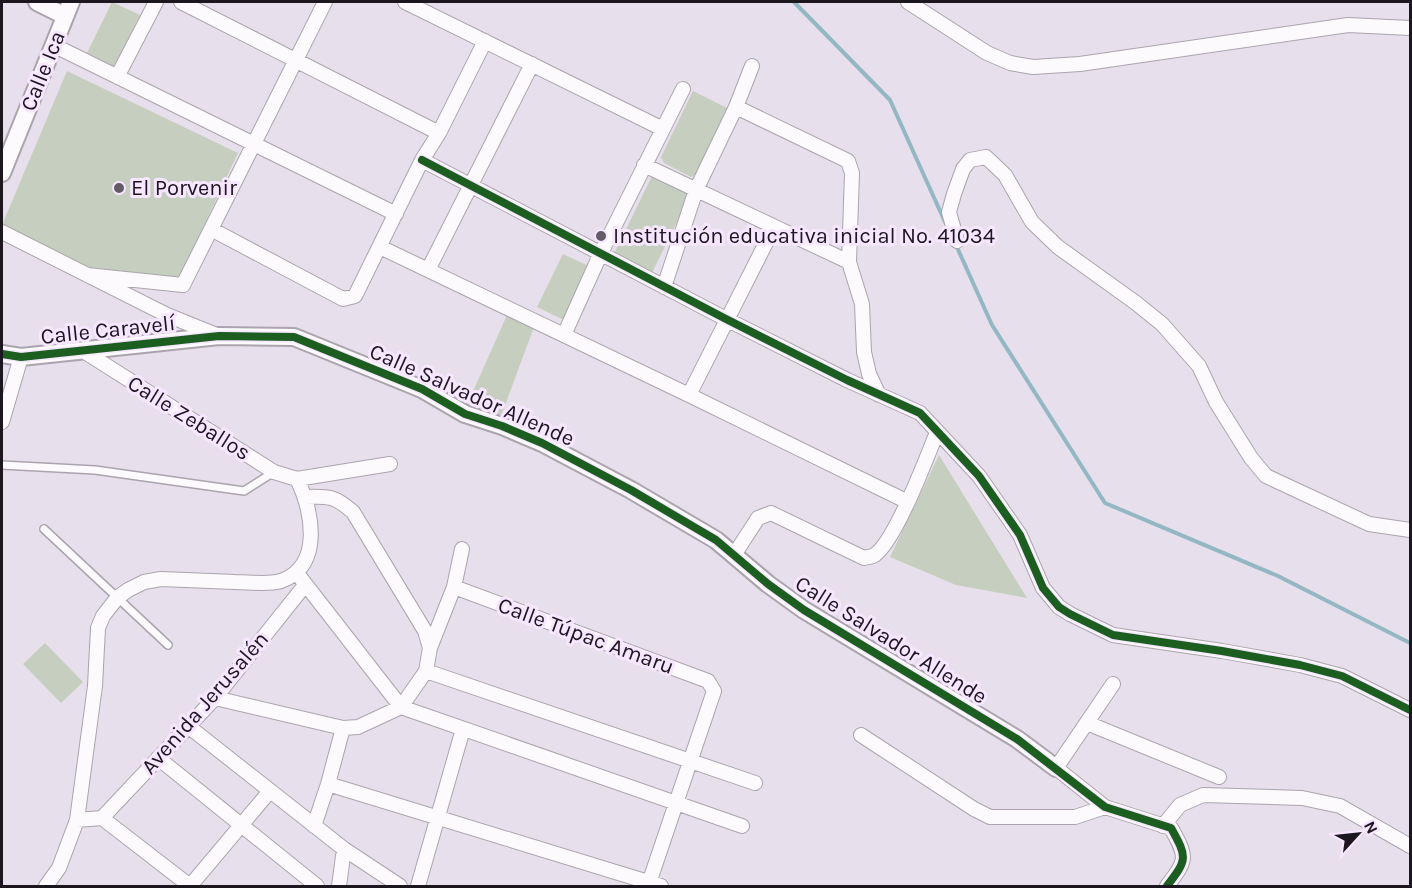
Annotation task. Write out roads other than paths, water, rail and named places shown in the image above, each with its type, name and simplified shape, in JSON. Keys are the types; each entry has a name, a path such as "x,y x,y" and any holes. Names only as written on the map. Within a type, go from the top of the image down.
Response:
{"street":[{"path":"37,2 68,9"},
{"path":"117,77 156,2"},
{"path":"181,2 439,133"},
{"path":"87,275 183,285 325,2"},
{"path":"405,2 663,129"},
{"path":"908,2 987,52 1010,63 1033,67 1080,64 1348,25 1410,28"},
{"name":"Calle Ica","path":"2,173 68,9"},
{"path":"211,229 343,298 355,296 422,160 439,133 485,41"},
{"path":"53,45 396,214"},
{"path":"428,270 532,64"},
{"path":"664,287 696,190 736,107 752,66"},
{"path":"564,335 600,255 683,89"},
{"path":"736,107 848,161 852,173 849,262 862,304 864,352 869,374 879,395"},
{"path":"957,241 949,212 954,194 963,169 970,160 986,157 1005,175 1032,222 1058,247 1162,324 1199,366 1216,402 1251,458 1266,477 1369,524 1410,530"},
{"path":"422,160 726,320 920,413 979,476 1020,534 1043,588 1059,607 1070,614 1113,635 1233,653 1300,665 1342,676 1410,710"},
{"path":"644,165 849,262"},
{"path":"689,395 774,226"},
{"path":"2,232 167,315 219,336"},
{"path":"380,247 908,502"},
{"name":"Calle Caravelí","path":"2,354 21,357 219,336"},
{"name":"Calle Salvador Allende","path":"219,336 294,337 422,389 465,414 502,426 542,443 631,490 716,540 768,584 804,610 1017,739 1056,768"},
{"name":"Calle Zeballos","path":"85,351 274,472 297,479"},
{"path":"2,422 21,357"},
{"path":"734,555 758,518 771,513 864,558 874,556 882,548 908,502 937,432"},
{"path":"53,884 77,820 95,686 98,628 103,616 117,598 144,582 161,579 262,583 281,580 296,572 311,546 305,497 297,479 390,464"},
{"path":"305,497 328,496 339,500 353,512 425,631 430,648"},
{"path":"215,698 343,728 358,727 401,707 426,671 430,648 454,587 462,549"},
{"path":"296,572 401,707 742,826"},
{"name":"Avenida Jerusalén","path":"102,818 215,698 305,585"},
{"name":"Calle Túpac Amaru","path":"454,587 708,681 714,691 690,761"},
{"path":"426,671 755,783"},
{"path":"1113,684 1056,768 1105,807 1171,828 1182,847 1183,865 1167,886"},
{"path":"1087,723 1219,777"},
{"path":"188,726 344,849 400,886"},
{"path":"314,826 343,728"},
{"path":"418,886 463,729"},
{"path":"861,735 974,809 990,817 1075,817 1105,807"},
{"path":"158,758 317,886"},
{"path":"328,784 653,885 675,803 690,761"},
{"path":"77,820 102,818 190,886 270,791"},
{"path":"1163,826 1180,805 1203,795 1302,798 1340,806 1410,846"},
{"path":"339,886 344,849"}],"lane":[{"path":"2,465 95,470 244,491 274,472"},
{"path":"44,530 168,645"}],"waterway":[{"path":"794,2 890,100 945,222"},
{"path":"956,245 992,325 1105,503 1278,576 1410,643"}],"place":[{"name":"El Porvenir","path":"119,188"},
{"name":"Institución educativa inicial No. 41034","path":"601,236"}]}
